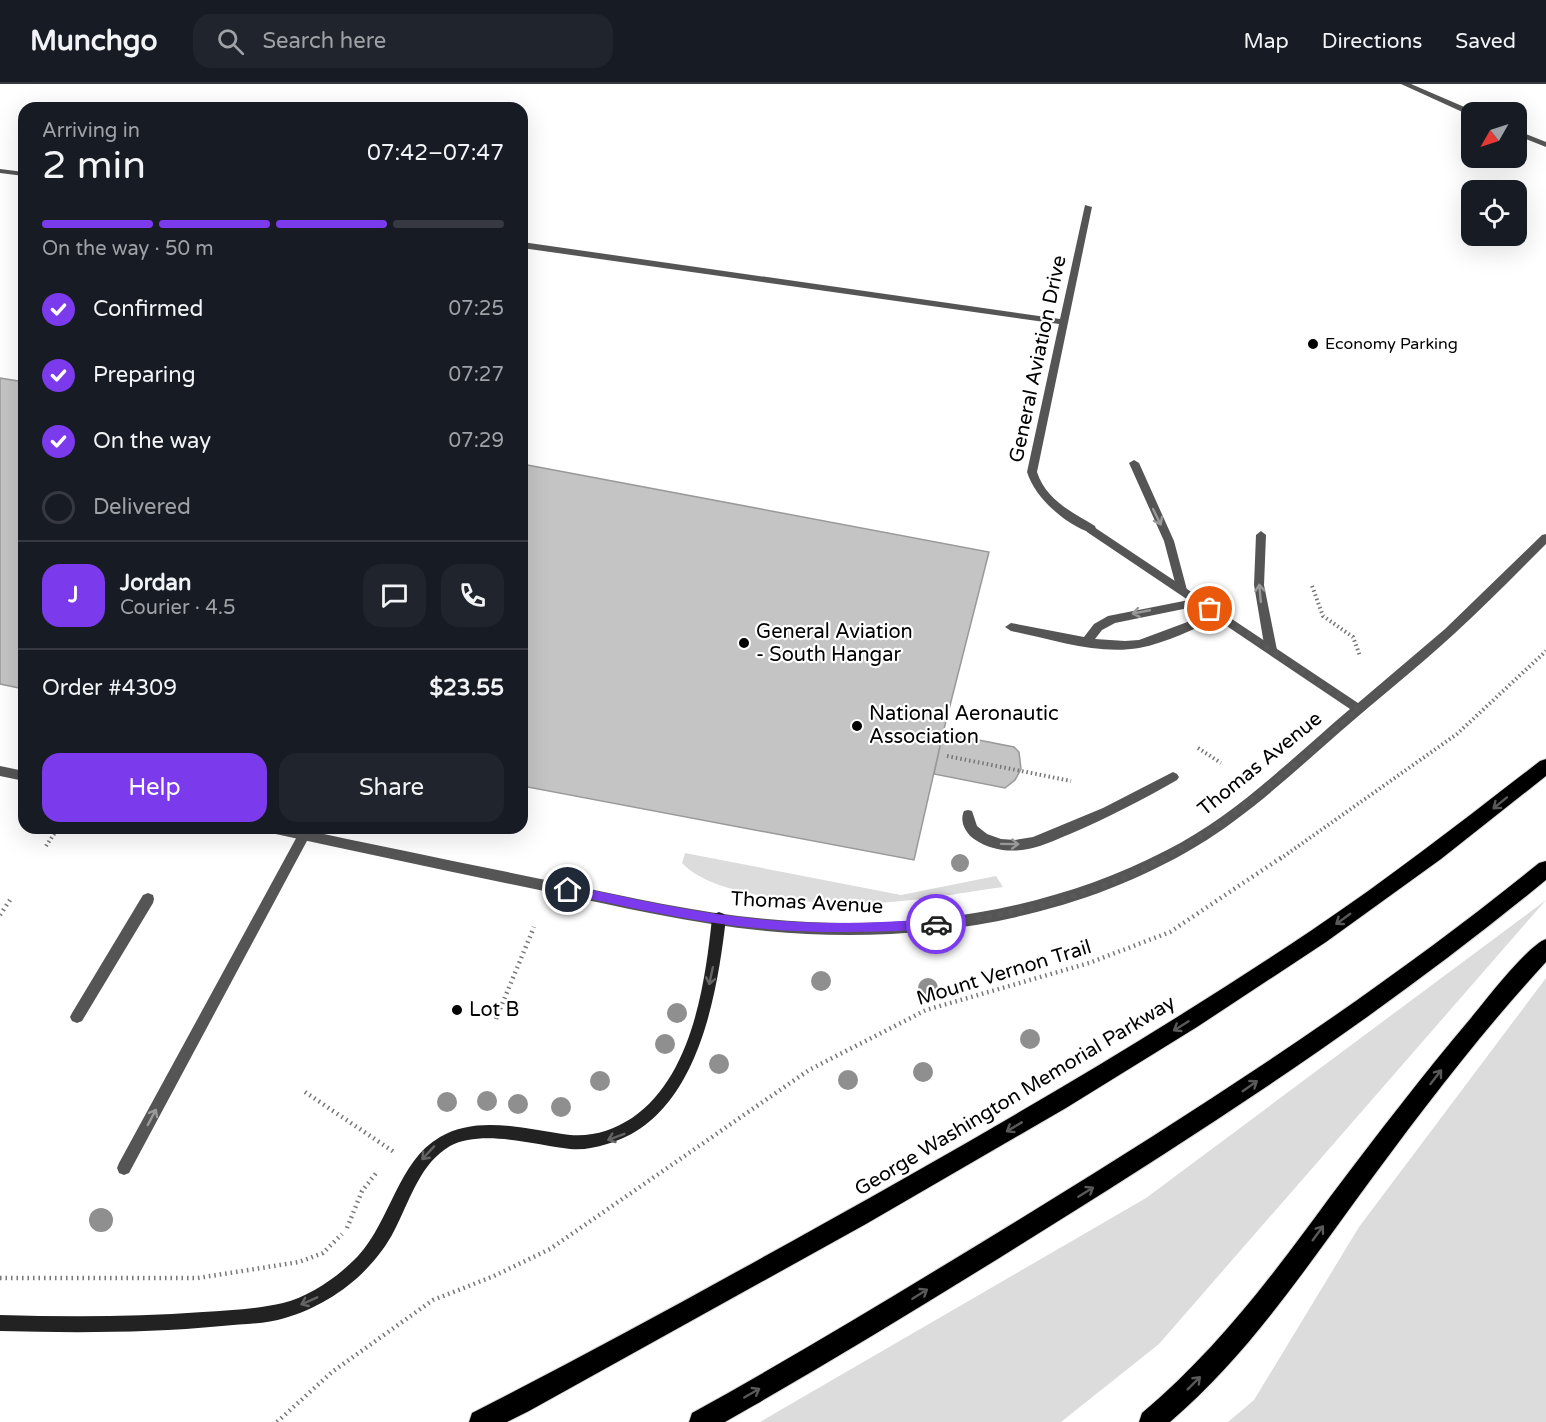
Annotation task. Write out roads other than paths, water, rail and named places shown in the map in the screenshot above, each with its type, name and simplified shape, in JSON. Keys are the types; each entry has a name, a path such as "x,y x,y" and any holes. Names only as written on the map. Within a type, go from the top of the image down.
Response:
{"highway":[{"name":"George Washington Memorial Parkway","path":"481,1422 596,1364 877,1206 1121,1064 1225,999 1322,934 1453,839 1546,766"},
{"path":"701,1422 864,1329 1119,1172 1229,1101 1364,1006 1514,896 1546,869"},
{"path":"1151,1422 1215,1363 1251,1322 1406,1115 1484,1018 1546,948"}],"main road":[{"path":"0,1323 57,1325 192,1319 273,1312 307,1303 342,1281 370,1254 390,1222 416,1168 426,1154 438,1144 472,1133 496,1132 587,1143 612,1139 633,1129 658,1105 686,1063 707,995 716,954 719,918"}],"street":[{"path":"1406,84 1461,107"},
{"path":"1527,137 1546,145"},
{"path":"0,171 18,173"},
{"name":"General Aviation Drive","path":"1088,207 1032,472 1039,492 1358,709"},
{"path":"528,246 1064,322"},
{"path":"1134,463 1169,541 1182,590"},
{"path":"1261,535 1258,566 1261,604 1271,650"},
{"name":"Thomas Avenue","path":"299,834 656,908 719,918 814,928 907,927 993,916 1071,896 1143,868 1183,848 1253,798 1450,631 1546,538"},
{"path":"1087,641 1098,627 1112,619 1199,602"},
{"path":"1011,627 1087,641 1127,645 1149,641 1217,615"},
{"path":"0,771 18,775"},
{"path":"968,815 971,830 985,841 997,844 1024,844 1040,840 1111,811 1173,777"},
{"path":"124,1168 304,835"},
{"path":"77,1017 148,899"}],"place":[{"name":"Economy Parking","path":"1313,344"},
{"name":"General Aviation - South Hangar","path":"744,643"},
{"name":"National Aeronautic Association","path":"857,726"},
{"name":"Lot B","path":"457,1010"}]}
